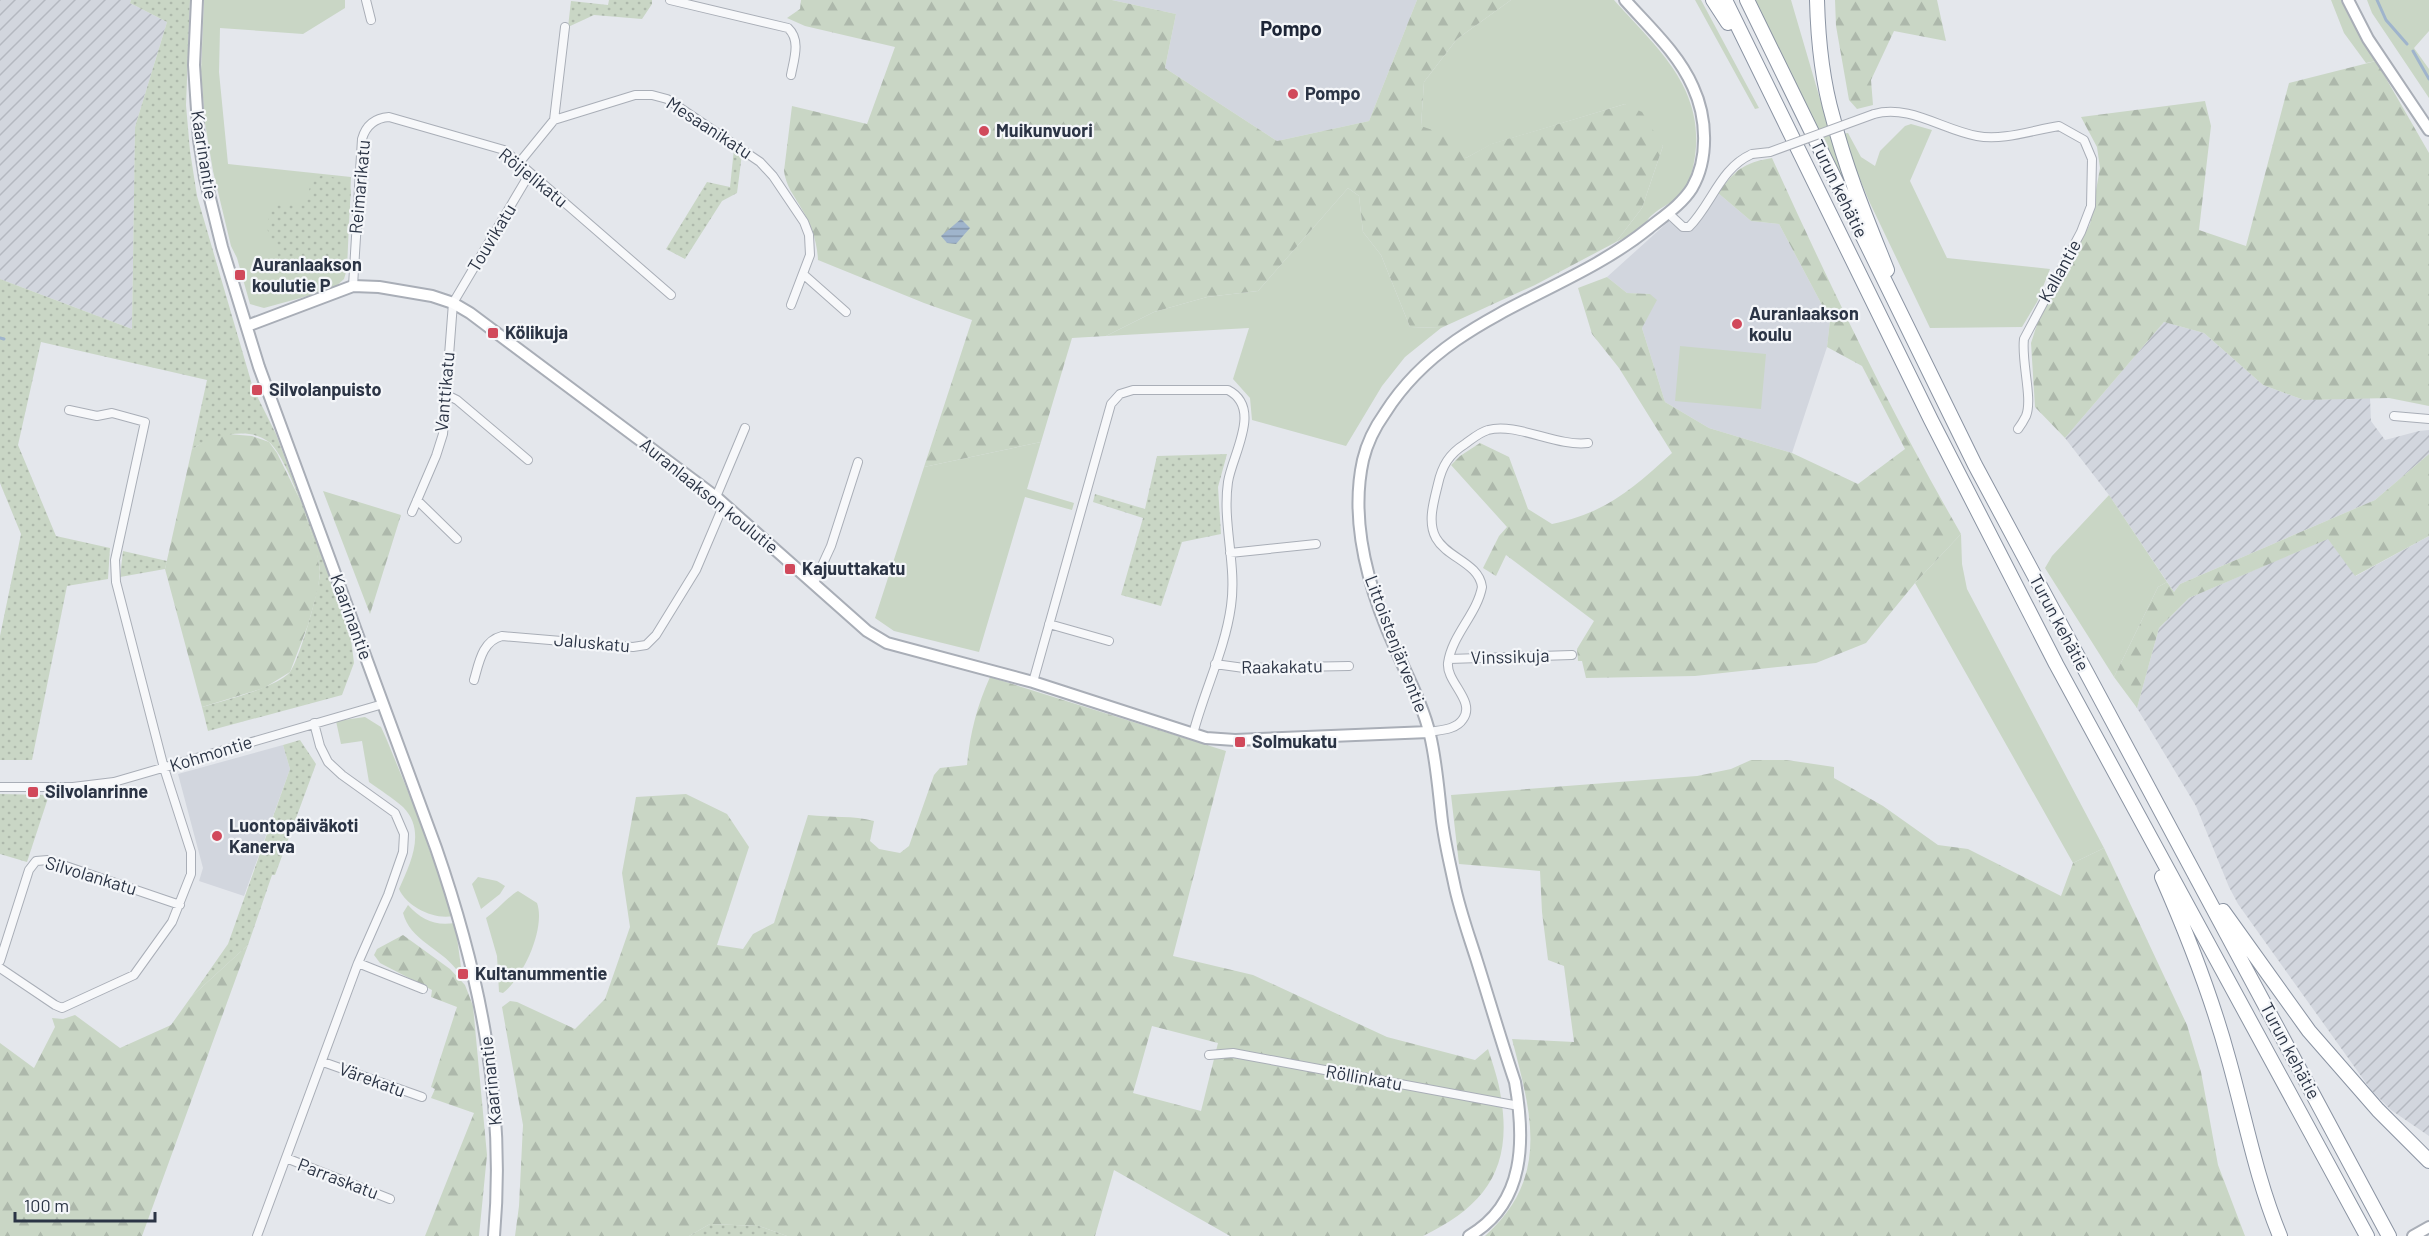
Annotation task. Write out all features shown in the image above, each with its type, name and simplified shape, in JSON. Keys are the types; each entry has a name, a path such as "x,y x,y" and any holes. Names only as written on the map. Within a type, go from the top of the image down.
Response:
{"highway":[{"path":"1713,0 1756,68"},
{"name":"Turun kehätie","path":"1725,0 1756,68 1941,440 2056,664 2367,1236"},
{"name":"Turun kehätie","path":"1747,0 1869,252 1985,483 2387,1232"},
{"path":"1816,0 1820,53 1832,116 1845,160 1910,330"},
{"path":"2121,782 2192,948 2211,999 2265,1198 2280,1236"},
{"path":"2187,859 2309,1031 2378,1110 2429,1161"}],"street":[{"name":"Kaarinantie","path":"197,0 194,65 196,103 202,159 222,247 263,378 438,852 478,986 487,1042 497,1144 494,1236"},
{"path":"366,0 371,20"},
{"path":"670,0 788,28 793,33 796,43 791,75"},
{"name":"Littoistenjärventie","path":"1469,1236 1482,1227 1499,1209 1516,1175 1522,1137 1519,1107 1515,1082 1455,887 1429,732 1410,680 1386,627 1368,573 1360,503 1360,479 1366,447 1394,399 1433,357 1491,318 1609,257 1668,213 1689,191 1700,170 1703,153 1702,115 1693,86 1685,71 1624,0"},
{"path":"2348,0 2368,39 2429,130"},
{"path":"519,163 554,120 565,27"},
{"name":"Mesaanikatu","path":"554,120 635,95 652,95 673,102 753,156 773,176 800,215 809,235 810,255 790,305"},
{"name":"Kallantie","path":"1668,213 1683,227 1689,226 1719,181 1739,161 1752,154 1770,152 1885,111 1902,113 1975,136 1991,138 2059,126 2084,140 2092,159 2091,206 2081,232 2025,339 2022,354 2027,414 2018,429"},
{"name":"Röijelikatu","path":"369,124 384,117 401,119 498,147 671,295"},
{"name":"Reimarikatu","path":"353,286 362,144 363,134 369,124"},
{"name":"Touvikatu","path":"453,303 530,173"},
{"path":"803,274 846,312"},
{"name":"Auranlaakson koulutie","path":"247,326 353,286 379,287 432,296 453,303 470,313 720,500 880,640 1033,682 1193,734 1226,740 1429,732"},
{"name":"Vanttikatu","path":"412,512 440,446 447,395 453,303"},
{"path":"1033,682 1108,412 1114,400 1124,392 1133,390 1219,388 1228,390 1240,399 1244,420 1240,444 1227,485 1231,605 1193,734"},
{"path":"447,395 457,400 528,460"},
{"path":"0,968 62,1008 134,975 172,922 191,874 191,852 164,768 116,582 114,566 145,422 112,413 97,416 69,410"},
{"path":"2394,416 2429,419"},
{"path":"720,500 745,428"},
{"path":"1429,732 1451,728 1461,722 1465,715 1465,703 1448,669 1449,659 1482,587 1477,573 1447,550 1434,533 1433,504 1446,461 1458,448 1480,433 1492,429 1504,429 1573,444 1588,443"},
{"path":"814,583 828,556 858,462"},
{"path":"417,500 457,538"},
{"name":"Jaluskatu","path":"474,680 486,648 493,640 502,636 633,647 646,645 656,635 696,570 720,500"},
{"path":"1230,553 1316,544"},
{"path":"1049,624 1109,641"},
{"name":"Vinssikuja","path":"1449,659 1572,655"},
{"name":"Raakakatu","path":"1215,664 1244,668 1349,666"},
{"name":"Kohmontie","path":"0,787 94,786 383,704"},
{"path":"257,1236 358,963 388,895 403,852 402,826 395,813 342,775 328,762 320,746 314,723"},
{"name":"Silvolankatu","path":"0,961 30,870 36,861 48,860 180,905"},
{"path":"358,963 423,989"},
{"name":"Röllinkatu","path":"1209,1055 1233,1053 1519,1107"},
{"name":"Värekatu","path":"323,1062 422,1097"},
{"name":"Parraskatu","path":"286,1158 390,1199"},
{"path":"2413,1236 2429,1227"}],"shaded area":[{"path":"0,0 131,0 130,3 167,22 135,127 132,329 0,279"},
{"name":"Pompo","path":"1112,0 1417,0 1369,121 1277,141 1165,68 1176,14"},
{"name":"Auranlaakson koulu","path":"1718,193 1751,221 1779,224 1830,320 1827,347 1792,453 1709,428 1665,402 1642,328 1650,294 1627,293 1607,277 1669,221 1683,232 1691,231"},
{"path":"2164,322 2204,333 2263,385 2304,400 2370,398 2371,421 2385,440 2429,430 2429,454 2375,500 2180,584 2174,592 2109,495 2065,438"},
{"path":"2429,536 2429,1136 2391,1110 2371,1090 2238,904 2196,806 2137,708 2159,628 2189,598 2329,538 2356,576"},
{"path":"283,745 290,769 244,896 199,881 203,868 178,774"}],"green space":[{"path":"131,0 190,0 186,105 197,196 253,388 276,434 350,631 354,663 342,695 208,731 202,707 249,693 284,678 294,665 303,640 317,593 320,572 308,524 293,483 277,451 269,442 260,437 250,434 230,435 209,440 192,449 207,380 41,342 18,445 56,536 110,548 108,579 67,586 32,760 0,760 0,636 21,534 0,483 0,279 132,329 135,127 167,22 130,3"},
{"path":"204,0 345,0 345,8 303,34 220,28 219,72 228,164 351,177 347,269 344,279 333,289 264,308 250,304 237,258 231,246 213,171 205,123 201,71"},
{"path":"609,0 652,0 652,4 642,19 594,15 568,27 571,1 608,5"},
{"path":"801,0 1112,0 1176,14 1165,68 1277,141 1369,121 1417,0 1511,0 1457,39 1424,82 1421,126 1455,138 1466,158 1491,144 1625,104 1642,112 1663,146 1642,208 1616,242 1535,285 1441,328 1410,327 1381,255 1363,232 1359,196 1348,188 1258,291 1207,297 1154,312 1106,336 1072,338 1041,442 924,467 972,320 818,260 815,239 804,213 788,186 784,171 792,106 867,124 895,47 805,26 787,18 800,9"},
{"path":"1511,0 1614,0 1660,51 1685,88 1696,131 1695,156 1689,181 1681,194 1652,215 1641,229 1631,235 1616,242 1642,208 1663,146 1625,104 1492,144 1466,158 1421,126 1424,82 1457,39"},
{"path":"1695,0 1701,0 1759,108 1755,109"},
{"path":"1755,0 1791,0 1837,157 1858,209 1856,209"},
{"path":"1835,0 1937,0 1946,41 1894,31 1871,80 1873,105 1857,109 1849,100 1836,26"},
{"path":"2331,0 2341,0 2376,61 2366,63 2344,33"},
{"path":"2367,0 2429,0 2429,31 2414,48 2429,69 2429,98 2372,13"},
{"path":"2376,61 2429,153 2429,406 2389,398 2304,400 2263,385 2204,333 2164,322 2065,438 2035,407 2031,343 2039,318 2090,224 2100,168 2097,147 2081,117 2205,101 2211,126 2199,230 2246,246 2289,83"},
{"path":"1911,124 1932,130 1910,181 1947,258 2050,269 2037,302 2022,327 1930,328 1869,201 1841,134 1848,133 1861,157 1875,166 1880,151 1905,126"},
{"path":"734,149 742,154 737,193 722,201 685,259 666,249 707,182 730,187"},
{"path":"1772,158 1862,349 1961,534 1915,583 1866,643 1816,663 1695,676 1586,678 1582,661 1578,661 1577,649 1594,621 1506,555 1496,576 1483,568 1499,536 1507,527 1451,465 1480,443 1509,457 1528,509 1552,524 1588,513 1617,498 1631,489 1672,453 1619,368 1592,334 1578,288 1607,277 1627,293 1650,294 1657,300 1642,328 1665,402 1709,428 1792,453 1858,484 1905,449 1862,366 1827,347 1830,320 1779,224 1751,221 1718,193 1740,169 1754,162"},
{"path":"323,175 348,181 351,191 347,242 341,244 340,262 295,274 282,266 266,226 274,203 305,204 312,180"},
{"path":"1348,188 1359,196 1363,232 1381,255 1410,327 1441,328 1405,357 1382,386 1346,446 1252,420 1250,398 1233,379 1249,328 1106,336 1154,312 1207,297 1258,291"},
{"path":"1680,346 1766,354 1761,409 1675,401"},
{"path":"228,434 252,436 269,442 277,453 302,504 317,551 320,572 318,589 308,625 290,672 264,688 202,707 165,569 192,449 209,439"},
{"path":"1041,442 1027,489 1074,503 1072,510 1025,497 979,652 894,631 875,618 924,467"},
{"path":"1227,454 1218,487 1221,534 1182,542 1161,606 1121,595 1143,518 1093,502 1095,494 1145,509 1157,456"},
{"path":"2429,454 2429,536 2355,576 2328,539 2189,598 2159,628 2137,708 2114,677 2158,587 2167,582 2174,592 2180,584 2375,500"},
{"path":"323,491 401,515 370,614"},
{"path":"2109,495 2167,582 2158,587 2114,677 2045,568 2052,556"},
{"path":"1961,534 1962,564 1967,589 2104,848 2073,863 1915,583"},
{"path":"123,551 167,561 165,569 120,577"},
{"path":"990,677 1226,751 1173,956 1253,975 1387,1037 1475,1060 1488,1049 1496,1073 1504,1123 1498,1165 1478,1198 1463,1212 1423,1236 1230,1236 1114,1170 1095,1236 787,1236 759,1226 710,1224 689,1236 515,1236 519,1206 523,1125 502,1007 510,1001 517,1002 575,1029 605,999 630,927 622,873 636,797 686,794 727,814 749,847 717,945 743,949 753,934 774,923 808,815 874,821 870,841 879,849 900,853 909,846 934,775 940,768 967,765 975,720","holes":["1152,1026 1218,1043 1201,1111 1133,1093"]},
{"path":"365,717 381,727 386,738 414,806 453,916 438,916 422,911 408,901 399,889 414,848 414,826 403,807 369,782 362,741 341,744 336,721"},
{"path":"300,740 316,764 275,875 272,875 248,945 191,997 228,944 290,769 283,745"},
{"path":"1751,760 1787,760 1834,767 1834,778 1883,806 1938,845 1968,849 2061,896 2073,863 2104,848 2187,1025 2201,1072 2218,1165 2245,1236 1485,1236 1506,1214 1520,1191 1528,1167 1529,1118 1512,1039 1574,1042 1564,966 1548,960 1540,871 1459,864 1451,795 1697,776 1731,769"},
{"path":"0,794 49,795 27,862 0,854"},
{"path":"478,877 497,881 505,886 500,894 481,909 472,884"},
{"path":"518,891 537,903 538,926 525,965 511,986 503,993 499,992 497,956 486,918"},
{"path":"408,905 418,915 429,921 441,924 455,923 460,970 412,930 403,913"},
{"path":"403,935 450,969 465,985 473,1006 487,1155 479,1236 425,1236 474,1113 431,1098 435,1089 431,1087 457,1007 431,997 432,990 380,963 374,955 377,949"},
{"path":"248,945 142,1236 0,1236 0,1043 34,1068 55,1027 52,1018 63,1019 75,1015 120,1048 171,1025 191,997"},
{"path":"710,1224 759,1226 787,1236 689,1236"}],"water":[{"path":"961,219 970,228 956,244 947,243 941,236"}],"waterway":[{"path":"2377,0 2386,20 2407,44"},
{"path":"2413,51 2429,79"},
{"path":"0,338 4,339"}],"place":[{"name":"Pompo","path":"1293,94"},
{"name":"Muikunvuori","path":"984,131"},
{"name":"Auranlaakson koulutie P","path":"240,275"},
{"name":"Auranlaakson koulu","path":"1737,324"},
{"name":"Kölikuja","path":"493,333"},
{"name":"Silvolanpuisto","path":"257,390"},
{"name":"Kajuuttakatu","path":"790,569"},
{"name":"Solmukatu","path":"1240,742"},
{"name":"Silvolanrinne","path":"33,792"},
{"name":"Luontopäiväkoti Kanerva","path":"217,836"},
{"name":"Kultanummentie","path":"463,974"}],"district":[{"name":"Pompo","path":"1291,29"}]}
